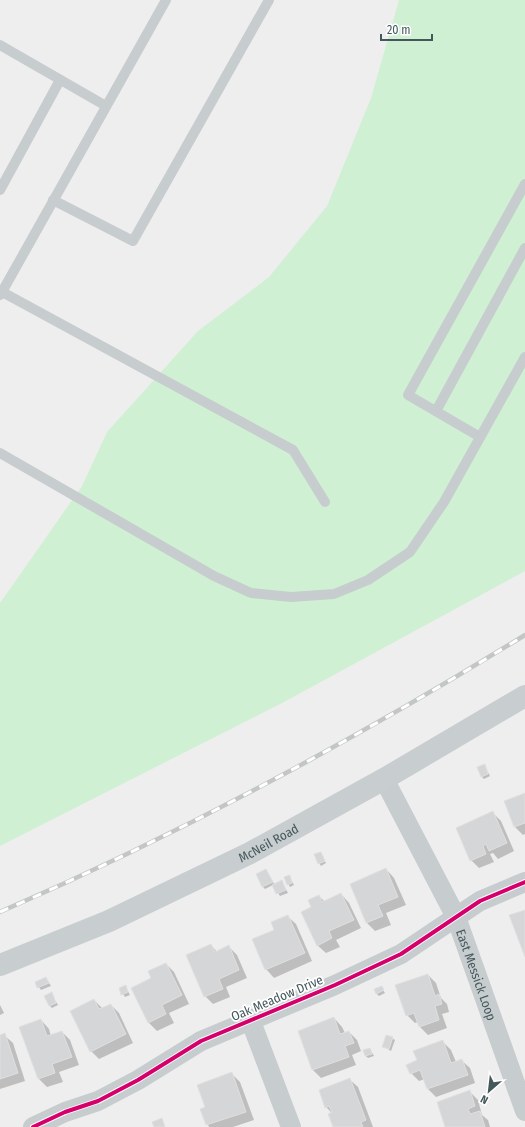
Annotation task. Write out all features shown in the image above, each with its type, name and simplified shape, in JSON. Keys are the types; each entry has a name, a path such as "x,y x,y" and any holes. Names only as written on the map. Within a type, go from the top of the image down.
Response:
{"main road":[{"name":"McNeil Road","path":"0,965 124,914 250,853 384,779 525,696"}],"street":[{"name":"East Messick Loop","path":"384,779 456,917 525,1111"},
{"name":"Oak Meadow Drive","path":"38,1126 64,1112 98,1101 138,1080 202,1041 250,1019 335,985 401,954 480,901 525,882"},
{"path":"250,1019 291,1127"}],"lane":[{"path":"166,0 1,293 292,450 325,502"},
{"path":"53,200 133,241 268,0"},
{"path":"0,45 106,106"},
{"path":"0,190 60,80"},
{"path":"480,437 408,394 525,184"},
{"path":"436,411 525,248"},
{"path":"0,453 214,576 251,593 291,597 334,594 368,580 410,552 444,502 525,357"}],"green space":[{"path":"399,0 525,0 525,571 284,702 0,846 0,603 82,486 107,432 198,331 269,277 327,206 371,98"}],"building":[{"path":"485,764 488,774 481,777 477,767"},
{"path":"525,793 525,823 514,827 504,801"},
{"path":"493,811 507,843 489,851 486,844 483,846 486,854 470,861 456,828"},
{"path":"321,852 325,861 318,864 314,854"},
{"path":"386,868 398,897 378,905 383,916 366,923 350,884"},
{"path":"266,869 273,882 262,887 256,874"},
{"path":"290,875 292,883 287,885 284,877"},
{"path":"282,880 286,890 276,894 272,885"},
{"path":"341,893 354,920 329,931 332,938 317,946 301,912 311,907 308,900 319,895 322,902"},
{"path":"525,910 525,957 509,915"},
{"path":"288,915 305,953 265,970 252,939 274,930 271,922"},
{"path":"211,944 215,952 229,945 239,970 219,979 223,989 204,997 186,955"},
{"path":"166,963 182,995 162,1005 166,1014 148,1023 131,988 151,978 148,971"},
{"path":"428,974 435,996 439,994 442,1004 435,1006 439,1020 419,1027 414,1013 406,1016 395,985"},
{"path":"46,977 49,983 37,988 35,982"},
{"path":"126,985 128,992 121,995 119,988"},
{"path":"382,986 384,990 376,994 374,989"},
{"path":"52,992 56,1003 49,1006 44,996"},
{"path":"94,999 99,1009 111,1004 126,1034 90,1052 70,1011"},
{"path":"334,1017 340,1034 349,1031 354,1043 345,1046 349,1057 312,1070 298,1031"},
{"path":"41,1019 47,1036 62,1031 72,1057 52,1064 55,1073 38,1079 19,1027"},
{"path":"5,1033 18,1073 0,1079 0,1035"},
{"path":"386,1035 393,1037 389,1049 382,1047"},
{"path":"443,1040 451,1063 462,1059 468,1075 427,1089 420,1070 410,1074 406,1065 417,1060 413,1051"},
{"path":"370,1048 372,1054 365,1056 363,1050"},
{"path":"232,1072 246,1112 206,1125 200,1109 205,1107 197,1085"},
{"path":"350,1078 366,1120 361,1122 363,1127 333,1127 328,1114 332,1112 329,1106 325,1108 319,1090"},
{"path":"470,1090 475,1106 468,1109 470,1114 480,1111 485,1127 445,1127 437,1102"},
{"path":"162,1118 165,1127 154,1127 152,1122"}],"railway":[{"path":"0,912 134,850 267,783 398,711 525,635"}],"cycle path":[{"path":"33,1127 65,1112 98,1101 138,1080 201,1041 335,985 401,954 480,901 525,882"}]}
